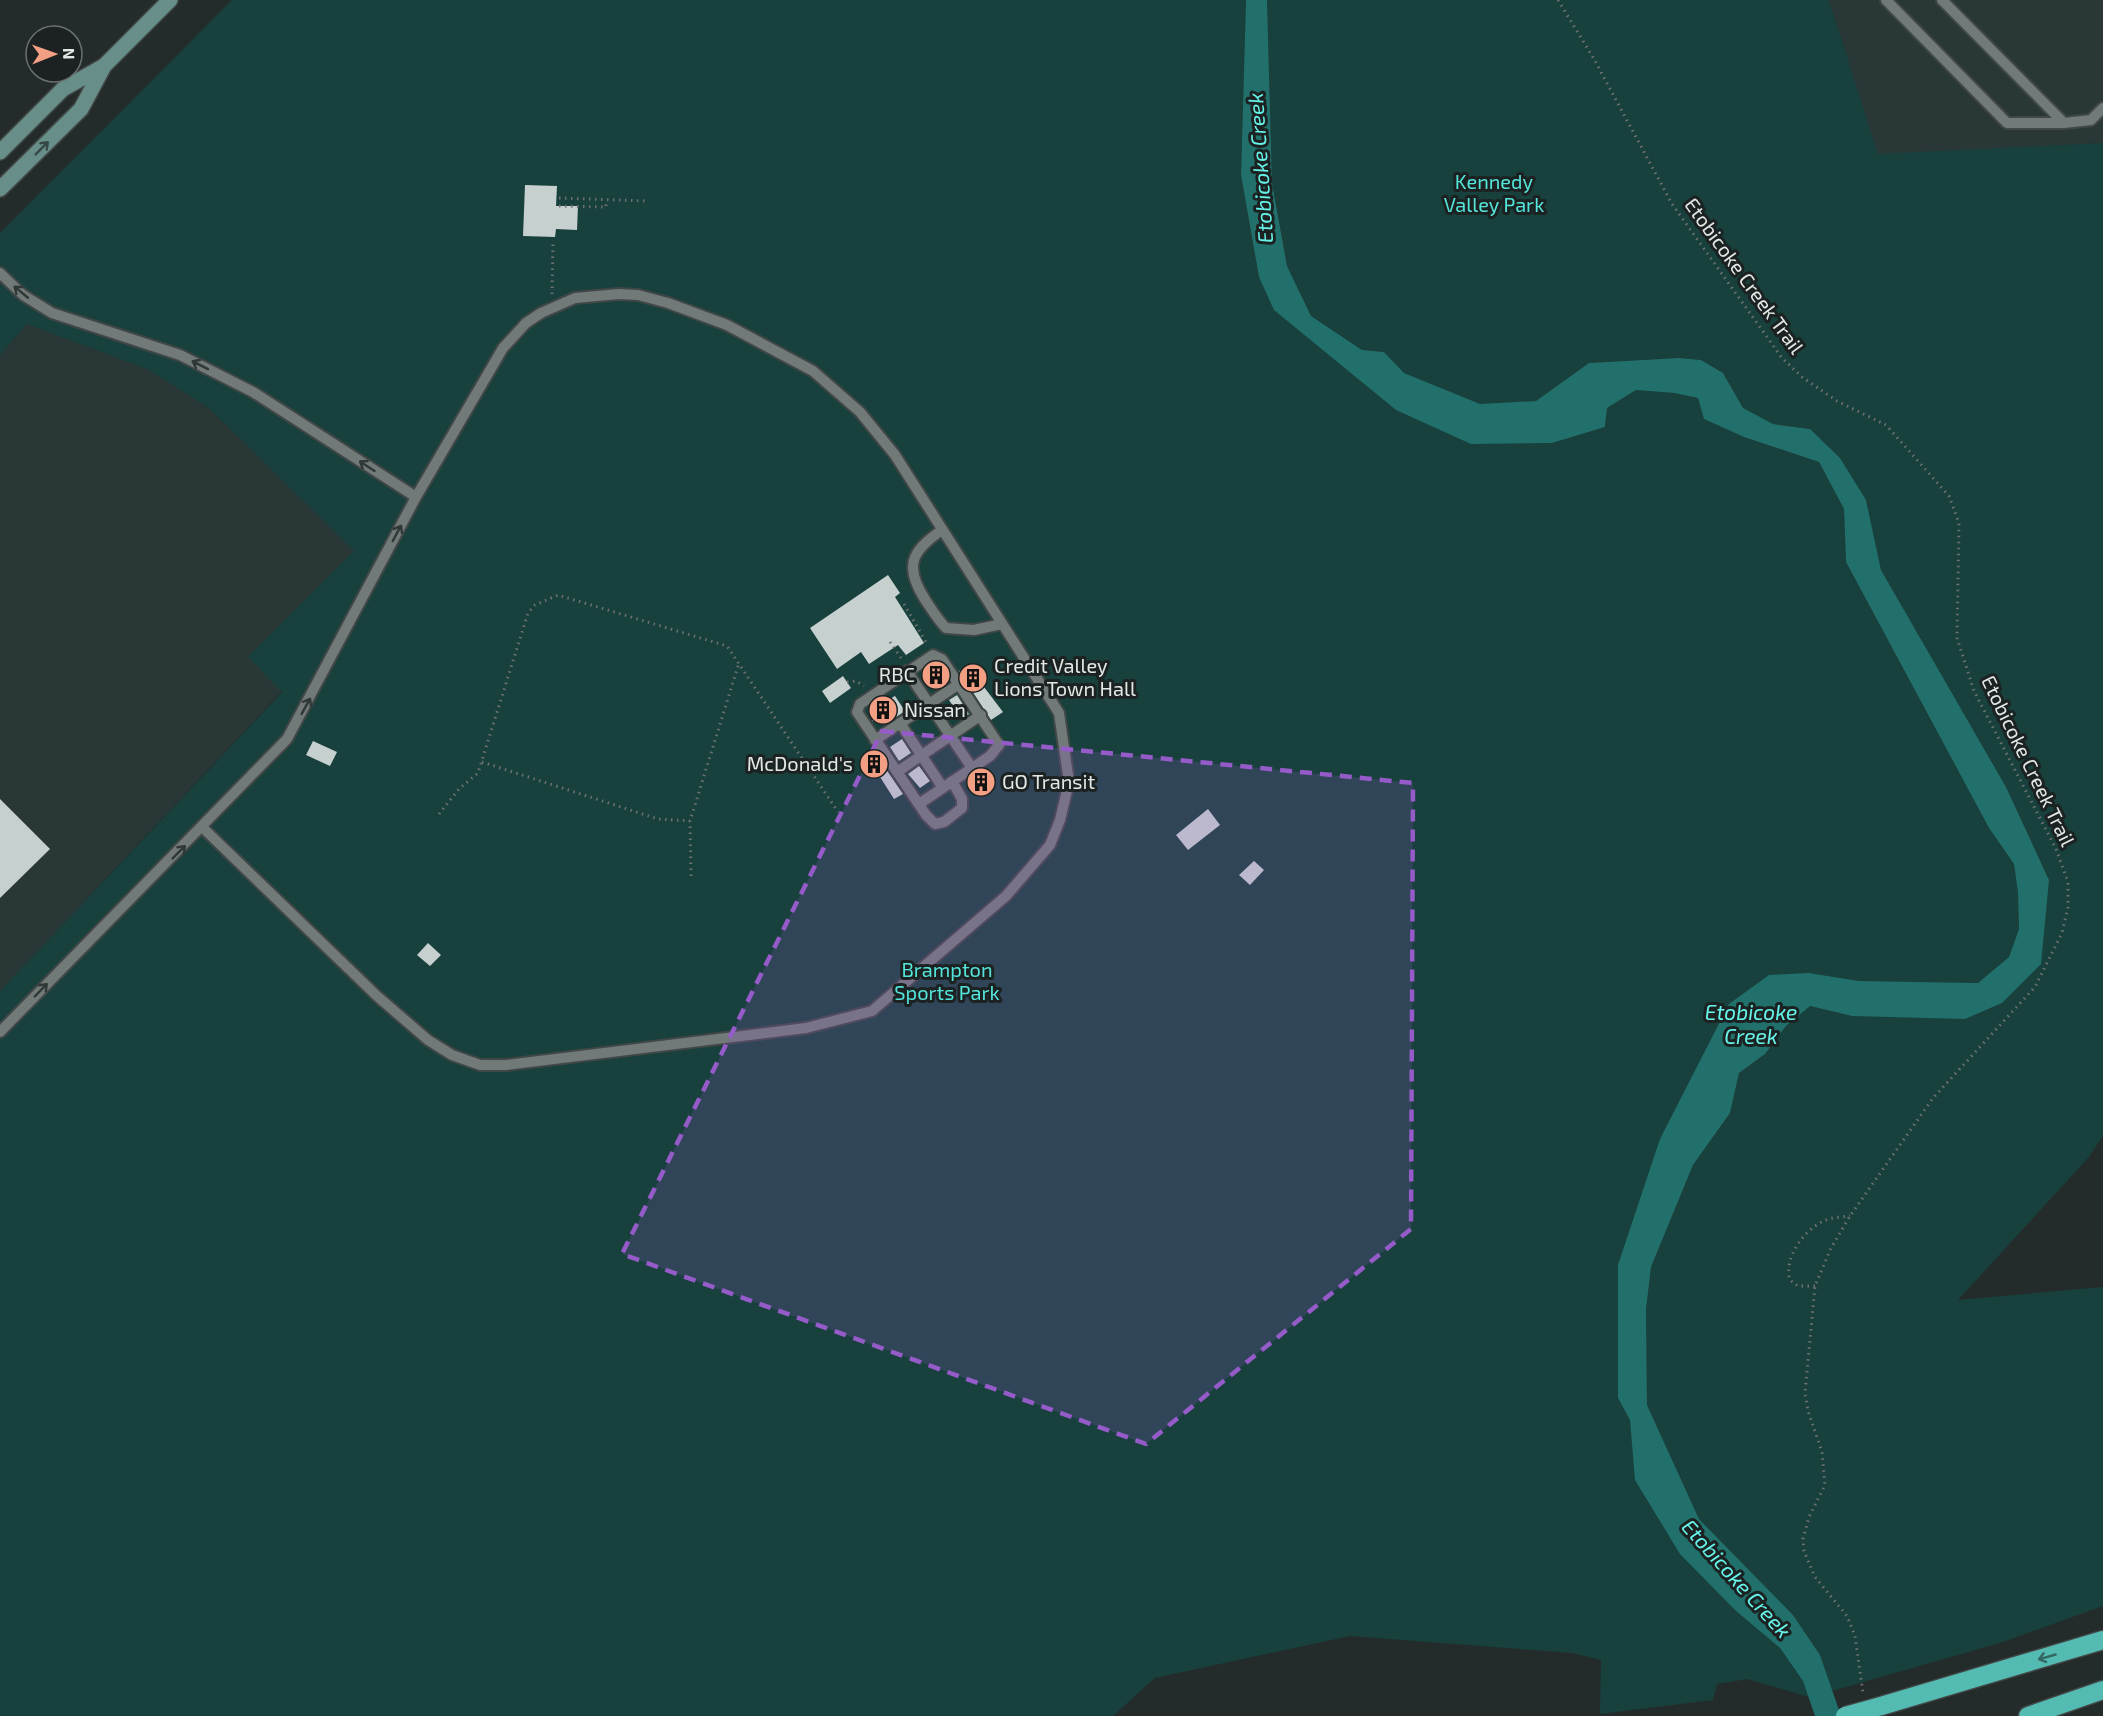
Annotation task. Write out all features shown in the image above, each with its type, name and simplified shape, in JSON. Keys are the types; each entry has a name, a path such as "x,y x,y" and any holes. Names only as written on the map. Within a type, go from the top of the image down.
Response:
{"highway":[{"path":"1845,1716 1872,1705 2103,1640"},
{"path":"2028,1716 2103,1690"}],"main road":[{"path":"0,152 63,89 104,66 170,0"},
{"path":"0,189 81,109 104,66"}],"lane":[{"path":"1886,0 2007,123 2064,123 2091,120 2103,108"},
{"path":"1942,0 2064,123"},
{"path":"0,273 23,296 52,313 180,355 253,392 416,497"},
{"path":"0,1032 287,740 416,497 502,348 526,323 551,307 575,298 619,294 668,303 727,325 813,371 860,412 895,455 1059,713 1069,782 1060,820 1050,845 1006,896 872,1011 807,1028 506,1065 480,1065 452,1055 419,1032 378,996 203,828"},
{"path":"942,530 926,542 915,558 912,576 916,586 946,628 974,630 1002,624"},
{"path":"919,804 972,768 998,747 997,739 938,655 930,656 906,667 858,706 858,714 875,740 919,804 932,822 944,822 961,810 963,804 952,782"},
{"path":"906,667 972,768"},
{"path":"875,740 959,684"},
{"path":"897,772 981,716"},
{"path":"900,723 943,788"}],"path":[{"name":"Etobicoke Creek Trail","path":"1558,0 1594,59 1672,204 1782,358 1802,377 1837,401 1886,425 1949,496 1959,523 1957,638 1974,691 2056,849 2068,882 2068,907 2062,933 2035,987 1933,1098 1850,1216 1831,1248 1815,1286 1805,1393 1808,1411 1822,1452 1825,1485 1807,1524 1804,1551 1815,1577 1847,1616 1855,1636 1872,1705"},
{"path":"559,198 647,201"},
{"path":"559,206 606,207 606,200"},
{"path":"551,307 553,242"},
{"path":"439,814 459,789 475,777 482,762 527,617 535,605 549,597 569,597 723,644 739,663 838,812"},
{"path":"911,599 903,605 928,646"},
{"path":"890,642 906,667"},
{"path":"691,876 690,821 739,663"},
{"path":"847,682 859,682 865,688"},
{"path":"482,762 658,819 690,821"},
{"path":"1815,1286 1798,1286 1790,1280 1787,1272 1792,1254 1803,1237 1815,1226 1826,1220 1850,1216"}],"highlighted area":[{"path":"882,731 1413,783 1411,1229 1146,1444 622,1254"}],"shaded area":[{"path":"1829,0 2103,0 2103,143 1878,155"},
{"path":"27,324 147,369 209,408 354,551 248,657 282,691 0,991 0,355"}],"green space":[{"name":"Brampton Sports Park","path":"232,0 1246,0 1241,175 1259,277 1396,410 1552,443 1605,427 1607,408 1636,390 1674,393 1698,398 1704,419 1744,437 1819,462 1844,509 1846,562 1989,828 2014,864 2019,929 2009,957 1978,983 1859,981 1809,973 1660,1139 1618,1398 1630,1420 1636,1480 1736,1611 1780,1648 1803,1681 1809,1697 1747,1679 1717,1684 1713,1700 1600,1714 1601,1660 1572,1653 1350,1636 1155,1678 1113,1716 0,1716 0,991 282,692 248,657 354,551 209,408 147,369 27,324 0,355 0,233"},
{"name":"Kennedy Valley Park","path":"1267,0 1829,0 1878,154 2103,143 2103,1136 2088,1158 1958,1300 2103,1287 2103,1606 2000,1643 1832,1691 1820,1655 1793,1615 1699,1519 1647,1405 1646,1310 1651,1267 1693,1165 1730,1113 1739,1073 1765,1054 1786,1026 1809,1006 1852,1016 2002,1003 2049,880 2006,787 1881,570 1866,500 1810,429 1772,424 1743,408 1723,373 1701,360 1679,358 1589,363 1536,401 1480,405 1404,373 1384,352 1362,350 1311,316 1287,266 1272,183"}],"water":[{"name":"Etobicoke Creek","path":"1246,0 1267,0 1272,183 1287,266 1311,316 1362,350 1384,352 1404,373 1480,404 1536,401 1589,363 1679,358 1701,360 1723,373 1743,408 1773,424 1810,429 1840,458 1866,500 1881,570 2006,787 2049,880 2041,964 2002,1003 1965,1019 1852,1016 1810,1006 1786,1026 1765,1054 1739,1073 1730,1113 1693,1165 1651,1267 1646,1310 1647,1405 1699,1519 1793,1615 1820,1655 1841,1716 1815,1716 1803,1681 1780,1648 1736,1611 1680,1554 1635,1480 1630,1420 1618,1398 1618,1265 1660,1139 1729,1004 1769,975 1809,973 1859,981 1978,983 2009,957 2019,929 2014,864 1989,828 1846,562 1844,509 1819,462 1744,437 1704,419 1698,398 1674,393 1636,390 1607,408 1605,427 1552,443 1471,444 1396,410 1274,310 1259,277 1241,175"}],"building":[{"path":"525,185 557,186 556,206 578,206 577,230 556,229 555,237 523,236"},
{"path":"888,575 900,593 895,597 924,643 906,655 898,645 869,664 861,652 837,669 810,628"},
{"path":"968,666 1003,712 991,720 959,671"},
{"path":"843,676 851,688 830,703 822,691"},
{"path":"957,695 969,714 962,719 949,700"},
{"name":"Nissan","path":"895,696 905,711 886,724 872,721 872,709"},
{"path":"902,739 911,753 899,761 890,747"},
{"path":"313,741 337,752 330,766 306,755"},
{"path":"877,756 903,794 894,799 870,761"},
{"path":"919,766 930,781 920,788 908,774"},
{"path":"0,799 50,849 0,898"},
{"path":"1208,809 1220,825 1188,850 1176,835"},
{"path":"1254,861 1264,870 1250,885 1239,875"},
{"path":"428,943 441,955 430,966 417,955"}],"place":[{"name":"RBC","path":"936,675"},
{"name":"Credit Valley Lions Town Hall","path":"973,678"},
{"name":"Nissan","path":"883,710"},
{"name":"McDonald's","path":"874,764"},
{"name":"GO Transit","path":"981,782"}]}
